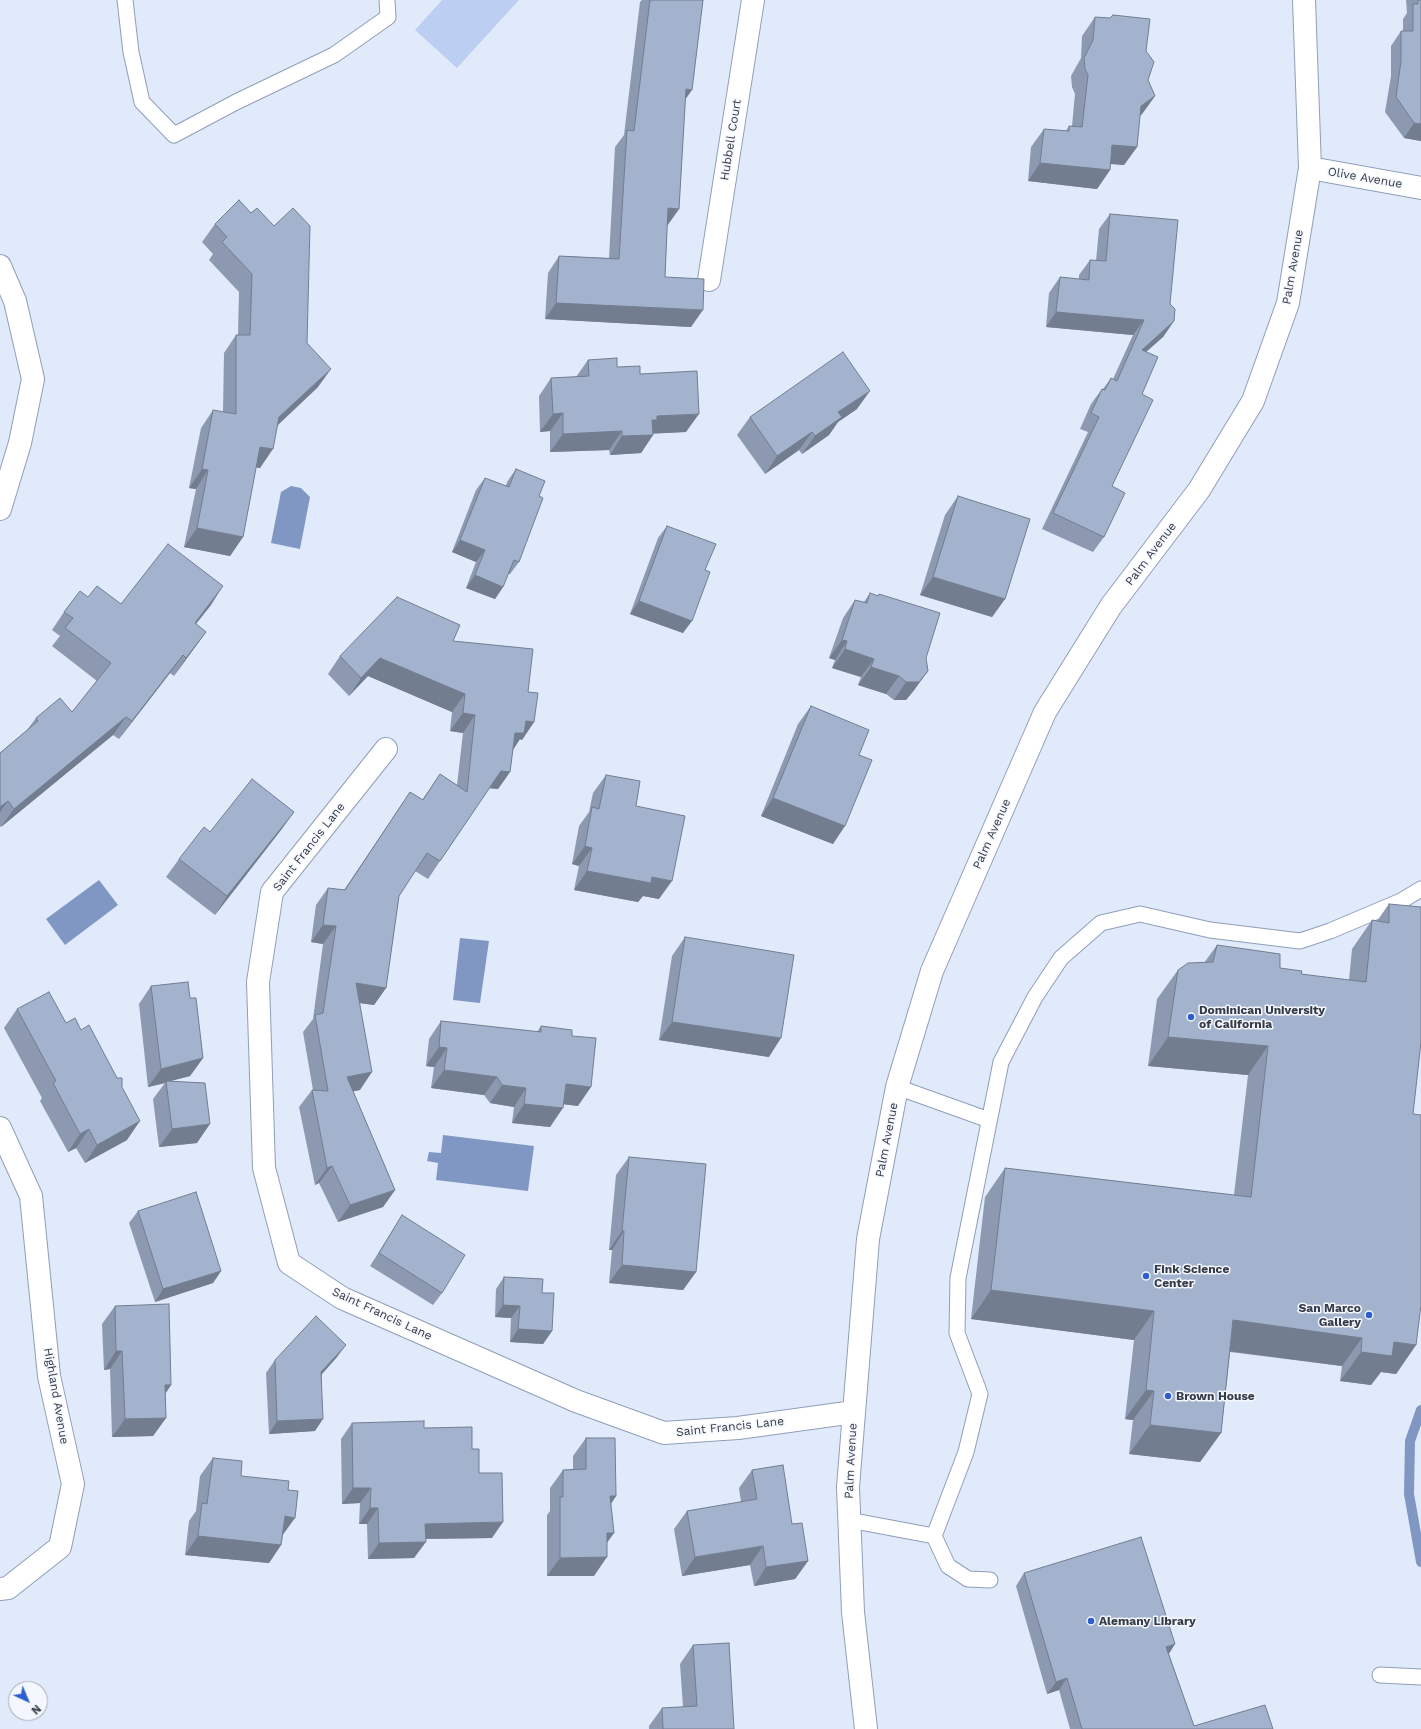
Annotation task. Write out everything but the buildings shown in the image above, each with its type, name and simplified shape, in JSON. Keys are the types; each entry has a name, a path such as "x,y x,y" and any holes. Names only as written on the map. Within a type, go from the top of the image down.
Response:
{"street":[{"name":"Hubbell Court","path":"709,280 753,0"},
{"name":"Palm Avenue","path":"866,1729 853,1612 848,1487 868,1239 897,1086 932,971 1045,712 1111,606 1199,490 1253,401 1288,304 1310,168 1304,0"},
{"name":"Olive Avenue","path":"1310,168 1421,188"},
{"path":"0,266 15,302 33,380 20,443 0,509"},
{"name":"Saint Francis Lane","path":"386,748 272,892 258,982 264,1168 289,1263 342,1298 576,1401 664,1433 738,1428 854,1412"},
{"name":"Highland Avenue","path":"0,1128 31,1196 49,1376 73,1484 60,1547 8,1588 0,1589"}],"lane":[{"path":"125,0 131,52 142,102 174,135 236,102 334,55 388,17 387,0"},
{"path":"990,1580 968,1578 948,1566 934,1536 966,1452 980,1394 957,1333 958,1278 988,1120 1001,1062 1035,998 1061,958 1101,923 1140,914 1210,930 1300,941 1401,901 1421,889"},
{"path":"897,1086 988,1120"},
{"path":"849,1520 934,1536"},
{"path":"1380,1675 1421,1677"}],"shaded area":[{"path":"442,0 519,0 457,68 415,30"},
{"path":"291,486 301,488 310,497 300,549 271,543 281,492"},
{"path":"99,880 118,905 65,945 46,919"},
{"path":"460,938 489,941 480,1003 453,1000"},
{"path":"443,1135 534,1146 528,1191 436,1180 438,1163 427,1161 429,1152 441,1153"}],"waterway":[{"path":"1421,1410 1410,1441 1409,1494 1421,1562"}],"place":[{"name":"Dominican University of California","path":"1191,1017"},
{"name":"Fink Science Center","path":"1146,1276"},
{"name":"San Marco Gallery","path":"1369,1315"},
{"name":"Brown House","path":"1168,1396"},
{"name":"Alemany Library","path":"1091,1621"}]}
